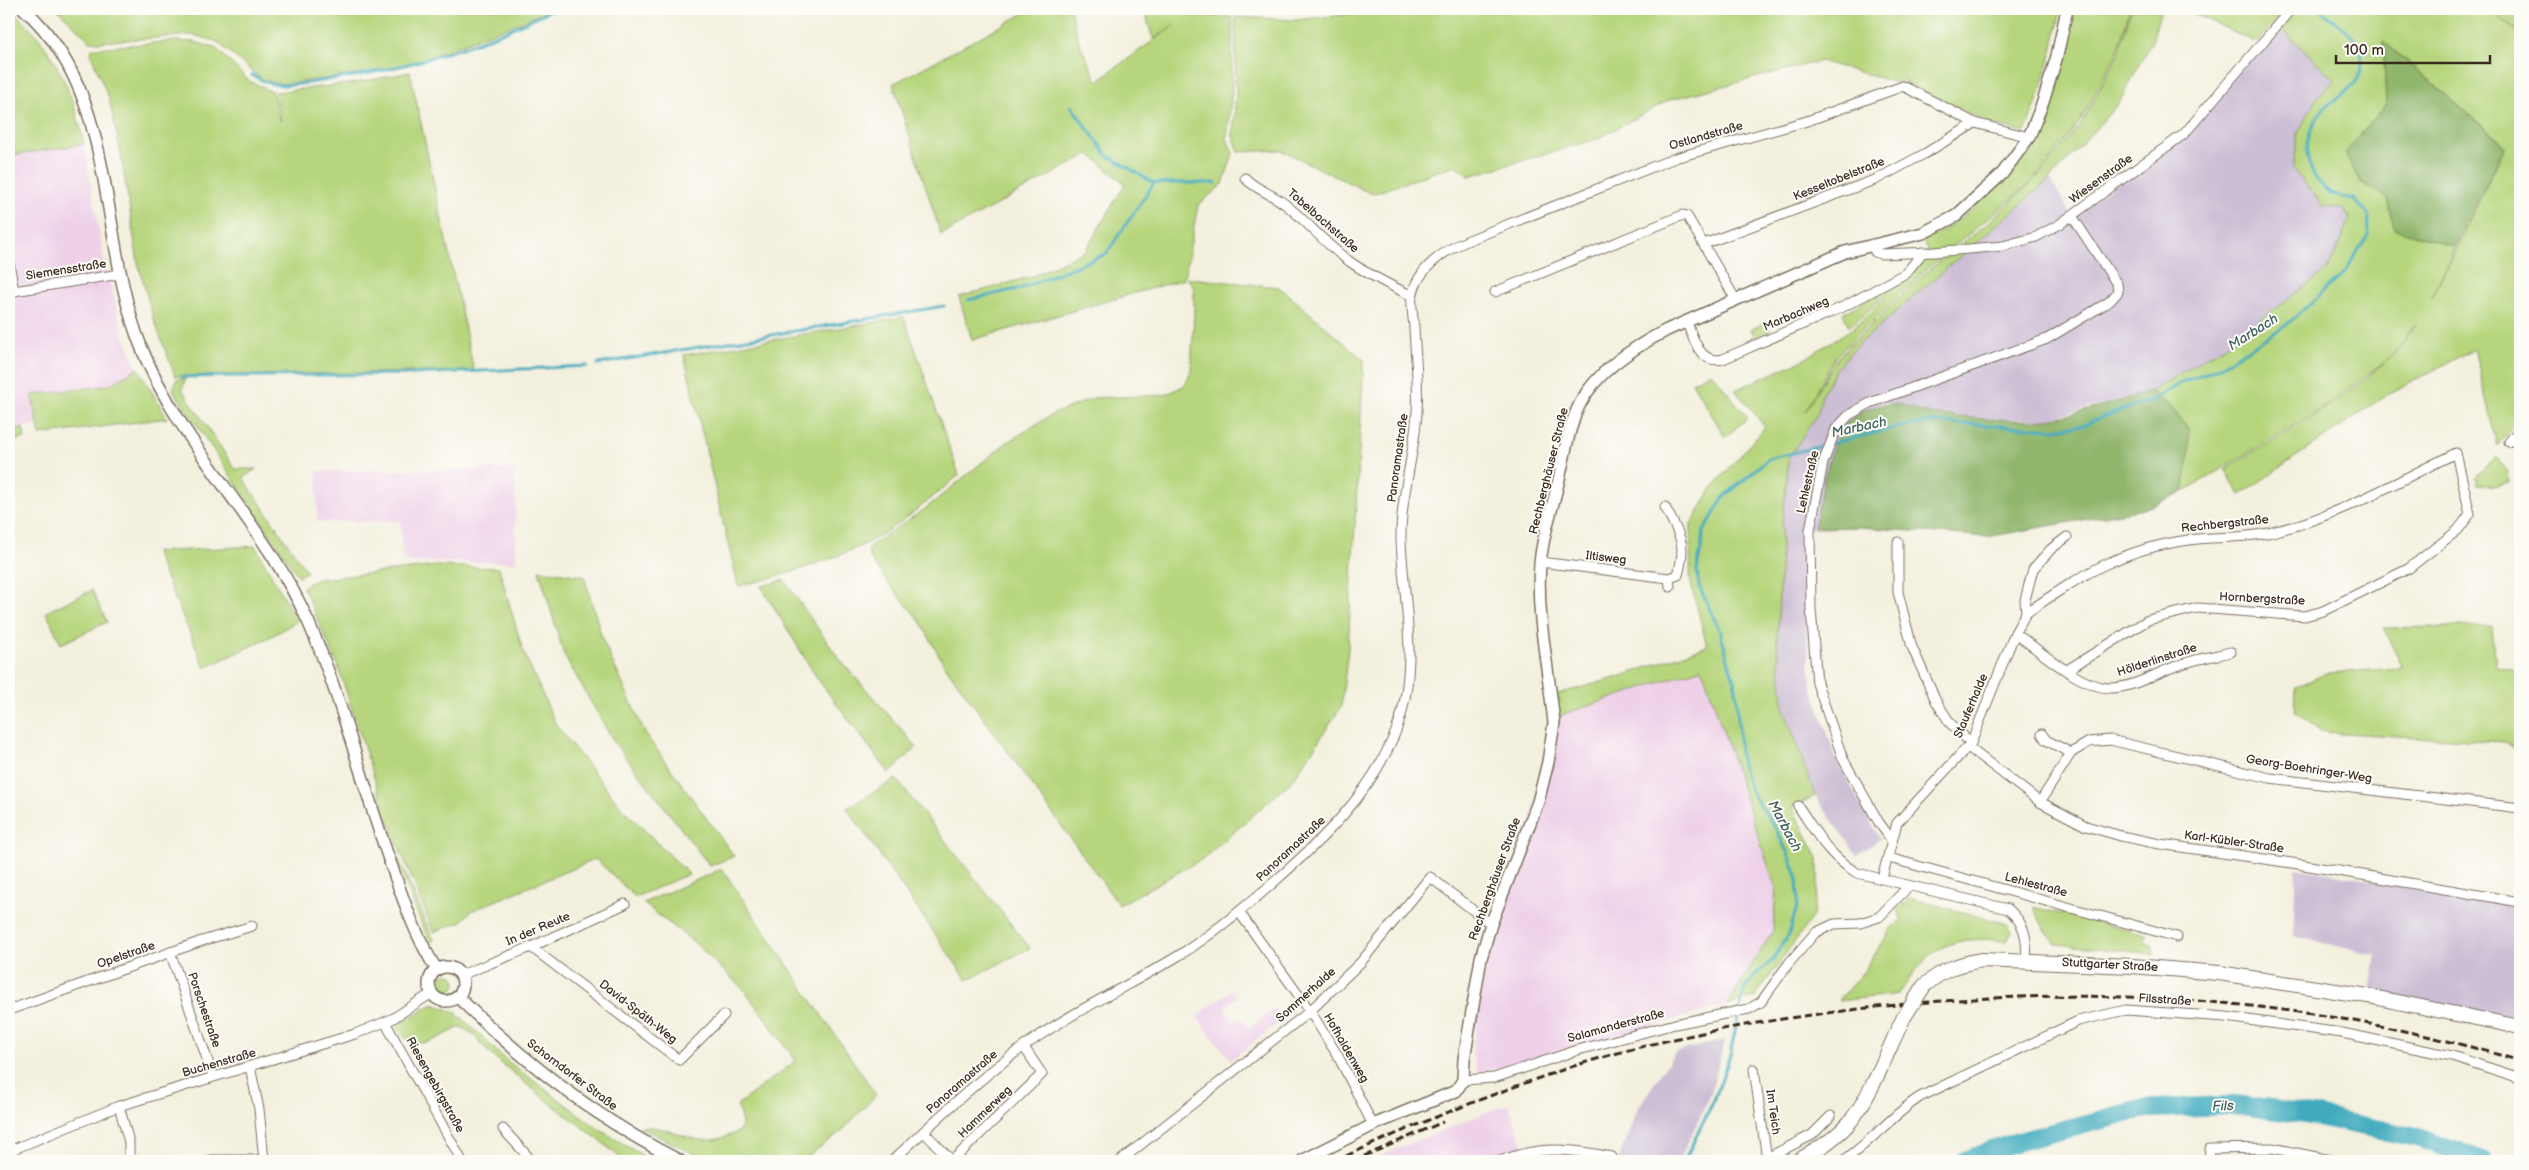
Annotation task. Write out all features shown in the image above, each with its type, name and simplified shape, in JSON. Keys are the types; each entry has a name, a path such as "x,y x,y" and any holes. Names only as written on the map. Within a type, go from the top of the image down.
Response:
{"main road":[{"name":"Stuttgarter Straße","path":"1797,1161 1836,1136 1849,1122 1859,1108 1904,1018 1924,986 1940,972 1960,964 1982,960 2027,958 2238,975 2368,996 2520,1027"}],"street":[{"path":"24,9 38,21 58,46 78,82 99,155 120,274 134,325 160,389 267,550 308,620 325,663 399,887 437,970"},
{"name":"Rechberghäuser Straße","path":"1463,1080 1464,1058 1481,958 1491,924 1538,802 1553,735 1554,723 1539,585 1540,562 1564,459 1581,402 1595,383 1627,355 1650,339 1686,321 1845,252 1923,232 1956,216 2007,168 2029,137 2044,102 2057,56 2067,9"},
{"name":"Wiesenstraße","path":"1872,244 1875,252 1880,254 2022,243 2036,238 2072,216 2184,134 2291,9"},
{"name":"Ostlandstraße","path":"1412,296 1422,276 1434,259 1451,248 1469,240 1675,158 1813,119 1903,86 1975,123 2029,137"},
{"name":"Kesseltobelstraße","path":"1704,244 1877,179 1926,153 1975,123"},
{"name":"Tobelbachstraße","path":"1245,178 1252,185 1276,196 1347,260 1377,279 1412,296"},
{"path":"1495,292 1683,215 1687,216 1736,300"},
{"name":"Lehlestraße","path":"1892,841 1878,821 1843,759 1817,683 1811,609 1810,530 1823,463 1836,429 1849,415 1870,402 2046,340 2110,301 2118,292 2117,284 2072,216"},
{"name":"Marbachweg","path":"1686,321 1703,356 1714,360 1728,358 1845,306 1906,273 1923,252"},
{"name":"Siemensstraße","path":"9,263 14,291 120,274"},
{"name":"Panoramastraße","path":"892,1161 1024,1047 1058,1024 1180,955 1239,912 1320,841 1352,806 1379,767 1396,731 1406,698 1410,663 1409,628 1401,539 1405,486 1417,411 1412,296"},
{"path":"2509,442 2520,429"},
{"name":"Rechbergstraße","path":"2026,613 2084,574 2123,555 2154,545 2192,539 2270,533 2322,518 2456,454 2470,514"},
{"name":"Iltisweg","path":"1540,562 1669,582 1678,575 1683,557 1682,540 1664,507"},
{"name":"Hornbergstraße","path":"2067,670 2148,620 2197,608 2304,616 2323,611 2408,569 2458,530 2470,514"},
{"name":"Stauferhalde","path":"1882,878 1897,823 1970,745 2015,633 2026,613 2025,600 2033,569 2051,549 2068,537"},
{"name":"Karl-Kübler-Straße","path":"1898,542 1898,592 1912,647 1936,701 1950,723 1970,745 2040,802 2086,826 2152,842 2292,863 2520,902"},
{"name":"Hölderlinstraße","path":"2015,633 2067,670 2088,682 2110,688 2137,682 2181,664 2231,652"},
{"path":"2042,734 2046,740 2071,753"},
{"name":"Georg-Boehringer-Weg","path":"2040,802 2071,753 2088,742 2110,740 2270,778 2520,808"},
{"path":"1798,806 1822,844 1839,862 1857,873 2008,909 2019,918 2025,928 2027,958"},
{"name":"Lehlestraße","path":"1889,858 2177,937"},
{"name":"Sommerhalde","path":"1120,1161 1310,1011 1361,962 1430,877 1491,924"},
{"name":"Salamanderstraße","path":"1463,1080 1494,1078 1578,1050 1749,1009 1761,1002 1789,963 1816,933 1834,924 1860,923 1879,917 1909,886"},
{"name":"In der Reute","path":"461,975 531,947 625,904"},
{"name":"Hofhaldenweg","path":"1239,912 1310,1011 1338,1056 1373,1125"},
{"name":"Opelstraße","path":"9,1010 170,952 252,926"},
{"name":"David-Späth-Weg","path":"531,947 679,1060 724,1015"},
{"name":"Porschestraße","path":"170,952 213,1076"},
{"path":"452,968 461,975 464,986 458,996 448,1001 443,1001 432,993 430,979 437,970 452,968"},
{"name":"Buchenstraße","path":"9,1151 119,1106 355,1034 385,1022 432,993"},
{"name":"Schorndorfer Straße","path":"458,996 496,1034 595,1112 641,1142 680,1161"},
{"name":"Filsstraße","path":"1843,1161 1856,1152 1902,1109 1920,1097 2078,1021 2126,1010 2226,1017 2342,1033 2452,1056 2520,1078"},
{"name":"Riesengebirgstraße","path":"385,1022 462,1161"},
{"name":"Hammerweg","path":"924,1132 952,1161 1042,1074 1024,1047"},
{"path":"211,1160 265,1161 260,1109 250,1067"},
{"name":"Im Teich","path":"1754,1069 1764,1160 1812,1135 1831,1116"},
{"path":"1302,1161 1373,1125 1456,1091 1463,1080"},
{"path":"119,1106 129,1142 129,1161"},
{"path":"503,1129 532,1161"},
{"path":"2209,1161 2210,1149 2272,1148 2336,1161"},
{"path":"1500,1161 1542,1150 1571,1149 1612,1157 1610,1161"}],"shaded area":[{"path":"2279,26 2335,80 2316,99 2343,208 2350,217 2329,268 2229,343 2151,391 2047,419 2000,419 1929,413 1904,405 1885,403 1872,408 1846,424 1830,458 1814,528 1807,530 1805,609 1811,684 1836,759 1880,839 1857,855 1815,796 1784,709 1777,643 1782,526 1789,457 1818,413 1822,394 1836,369 1854,348 2050,179 2072,216 2184,134"},
{"path":"84,144 104,261 125,339 138,368 110,385 33,395 37,425 9,430 9,156"},
{"path":"515,469 516,562 402,562 401,521 317,522 317,471"},
{"path":"1702,668 1776,889 1773,931 1727,1005 1478,1073 1472,1054 1491,924 1528,829 1553,735 1561,715"},
{"path":"2296,868 2520,905 2520,1020 2370,991 2376,955 2293,936"},
{"path":"1231,990 1237,997 1224,1008 1234,1021 1239,1017 1249,1028 1275,1008 1283,1019 1231,1060 1197,1017"},
{"path":"1725,1040 1711,1093 1679,1161 1618,1161 1638,1108 1675,1052"},
{"path":"1508,1104 1524,1147 1490,1161 1367,1161"}],"green space":[{"path":"9,9 37,36 59,69 74,106 84,144 9,156"},
{"path":"57,9 550,9 408,65 381,71 284,84 263,80 216,41 193,35 100,42 90,41"},
{"path":"1032,9 1070,9 1080,45 1097,81 1175,25 1153,39 1144,9 1208,9 1210,15 1195,15 1232,17 1232,90 1227,139 1233,153 1223,184 1198,205 1184,279 972,340 959,297 1033,276 1085,251 1125,184 1089,154 941,235 893,84"},
{"path":"1397,9 2061,9 2046,72 2025,132 1996,126 1903,81 1897,83 1820,61 1669,100 1597,139 1469,176 1455,165 1372,194 1281,150 1239,152 1233,136 1236,91 1235,17 1296,20"},
{"path":"2073,9 2130,9 2117,53 2080,121 2040,172 2014,197 1924,271 1835,357 1805,412 1837,358 1926,272 1988,223 2041,173 2082,122 2119,53 2131,9 2161,9 2152,41 2119,103 2050,179 1854,348 1836,369 1822,394 1818,413 1789,457 1782,526 1777,643 1784,709 1815,796 1792,807 1818,858 1818,886 1813,916 1755,997 1727,1005 1773,931 1776,889 1702,668 1561,715 1553,735 1551,696 1619,677 1707,646 1690,580 1691,525 1712,488 1765,427 1735,390 1803,360 1853,328 1884,299 1880,290 1907,273 1923,257 1928,250 1923,239 1940,232 1963,217 2005,178 2035,135 2045,112 2054,89"},
{"path":"2184,9 2275,9 2279,19 2257,43"},
{"path":"2295,9 2490,9 2520,34 2520,419 2497,446 2474,349 2388,394 2240,495 2225,469 2330,404 2358,385 2385,362 2326,406 2183,492 2189,456 2151,391 2229,343 2329,268 2350,218 2343,208 2323,206 2293,169 2298,133 2316,99 2335,80 2279,26","holes":["2383,41 2506,146 2432,298 2455,247 2394,229 2388,198 2360,182 2346,153 2386,104"]},
{"path":"2491,9 2520,9 2520,33"},
{"path":"175,41 195,42 217,49 249,81 273,92 279,120 281,121 276,92 355,83 410,72 474,371 175,376 153,317 138,263 120,149 109,99 91,54 92,49 97,48"},
{"path":"2383,41 2505,146 2455,247 2394,229 2388,198 2360,182 2345,153 2386,104"},
{"path":"1187,278 1279,287 1364,360 1348,649 1341,707 1293,780 1204,858 1119,905 944,664 920,621 885,579 870,558 868,550 871,545 925,509 1006,443 1053,414 1094,398 1165,395 1185,385 1191,370 1194,314 1194,287"},
{"path":"1879,294 1881,299 1849,327 1843,313"},
{"path":"904,317 959,475 898,524 859,547 799,570 738,586 684,355"},
{"path":"1767,322 1771,331 1755,338 1751,329"},
{"path":"138,368 167,418 40,435 32,395 110,385"},
{"path":"1711,372 1748,418 1725,437 1692,382"},
{"path":"177,379 186,379 182,389 235,469 256,469 243,478 307,572 298,576 173,390"},
{"path":"2151,391 2170,406 2189,429 2189,456 2183,492 2144,509 1987,537 1859,527 1814,528 1830,458 1840,432 1846,424 1866,410 1882,405 1898,404 1931,414 1990,419 2036,420 2100,407"},
{"path":"23,428 25,438 9,442 9,430"},
{"path":"2496,457 2508,472 2509,482 2497,486 2477,484 2475,477"},
{"path":"255,546 297,621 272,636 205,668 155,552"},
{"path":"436,566 499,568 523,651 556,725 622,808 689,874 635,897 596,859 471,911 462,921 434,932 382,806 337,663 303,587 310,582 320,579"},
{"path":"539,570 584,576 603,641 646,735 734,856 710,866 614,742 564,655"},
{"path":"784,580 840,660 917,747 889,773 817,678 761,586"},
{"path":"92,590 107,622 61,644 46,612"},
{"path":"2492,626 2496,667 2520,672 2520,752 2505,742 2324,732 2295,712 2296,687 2327,673 2403,668 2383,628"},
{"path":"896,779 1030,948 967,980 847,808"},
{"path":"395,857 399,859 434,940 431,942 422,925"},
{"path":"722,869 876,1095 843,1130 802,1161 709,1161 639,1127 653,1127 699,1140 725,1137 741,1130 742,1122 737,1105 796,1061 746,992 695,943 643,903"},
{"path":"1909,898 2008,924 2012,932 2007,941 1971,940 1956,942 1944,947 1932,954 1921,964 1899,994 1838,1001 1864,971 1892,927 1902,920 1897,910"},
{"path":"2033,907 2146,934 2144,942 2153,946 2153,954 2056,944 2044,928"},
{"path":"443,974 451,974 456,979 454,990 443,992 438,987 438,979"},
{"path":"433,1004 457,1013 458,1018 461,1017 506,1060 600,1130 652,1161 624,1161 536,1092 488,1052 473,1034 461,1027 435,1040 426,1042 410,1041 403,1036 396,1026"}],"waterway":[{"path":"252,75 265,82 292,85 382,71 470,45 553,9"},
{"name":"Marbach","path":"1684,1161 1715,1098 1730,1055 1744,989 1757,973 1773,960 1790,931 1798,903 1797,876 1790,858 1776,829 1753,795 1744,774 1740,755 1736,688 1720,631 1699,586 1697,570 1704,531 1723,498 1768,459 1899,427 1931,422 2053,429 2084,425 2115,412 2151,401 2182,382 2218,368 2285,326 2345,272 2369,233 2368,214 2354,199 2340,197 2326,191 2314,175 2307,155 2309,135 2318,116 2357,81 2362,63 2361,53 2354,37 2319,9"},
{"path":"1071,106 1107,155 1154,183"},
{"path":"968,300 1022,288 1106,254 1154,183 1216,183"},
{"path":"598,364 944,306"},
{"path":"182,377 416,374 587,366"},
{"name":"Fils","path":"1964,1161 2013,1143 2143,1109 2239,1105 2315,1116 2419,1138 2483,1161"}],"railway":[{"path":"1335,1161 1479,1100 1568,1068 1635,1048 1773,1020 1928,1002 2013,997 2099,996 2184,1000 2269,1008 2353,1021 2437,1038 2520,1061"},
{"path":"1353,1161 1443,1122"}]}
